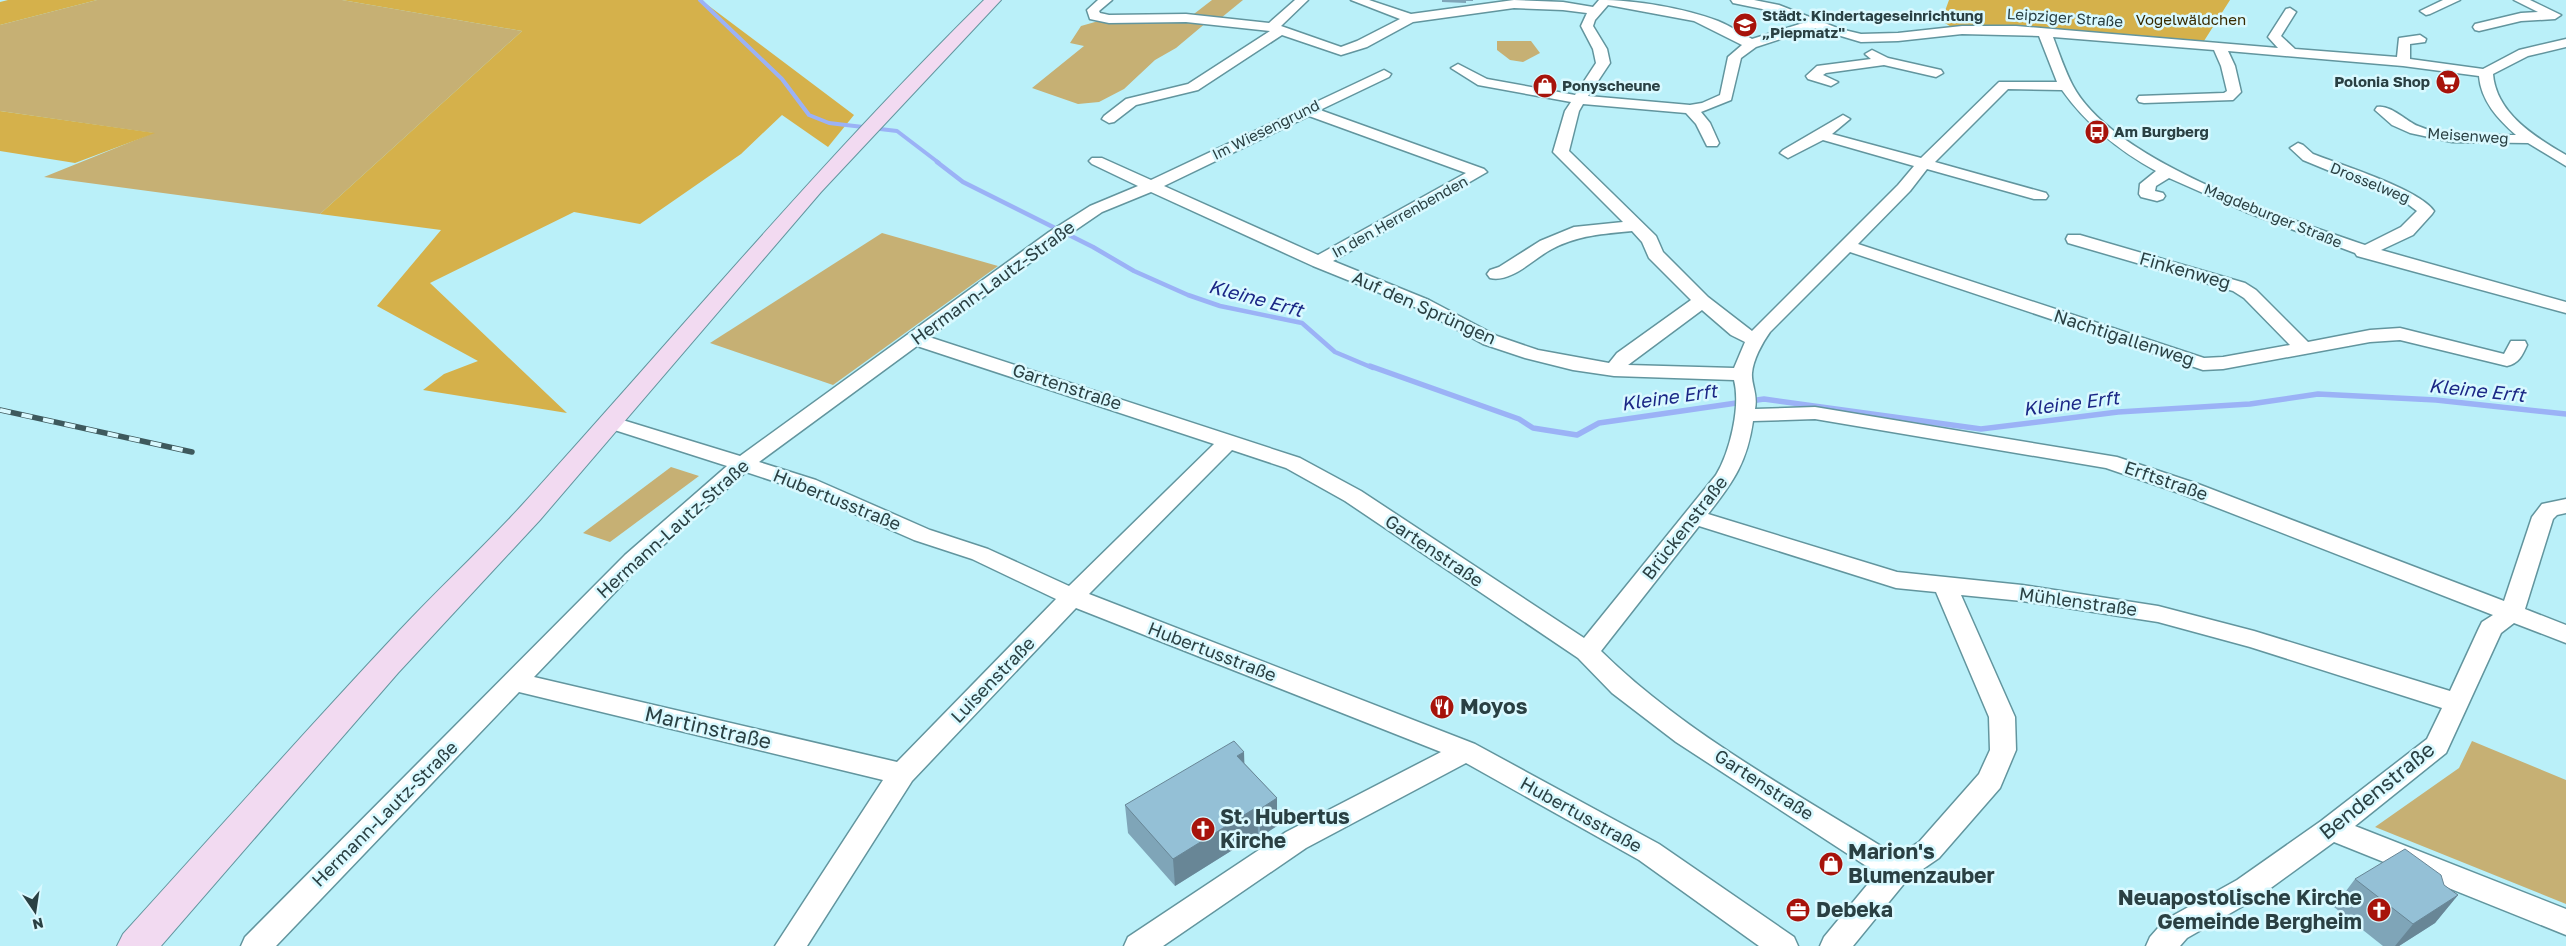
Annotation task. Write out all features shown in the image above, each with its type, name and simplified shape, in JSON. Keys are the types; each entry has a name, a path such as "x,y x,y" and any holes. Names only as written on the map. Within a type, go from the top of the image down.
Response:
{"main road":[{"path":"137,946 423,624 528,517 677,342 922,69 993,0"}],"street":[{"path":"1106,0 1093,10 1094,16 1109,19 1186,18 1276,29 1341,51 1362,44 1410,18"},
{"path":"1109,119 1131,102 1193,87 1276,29 1302,0"},
{"path":"1357,0 1410,18 1431,17 1514,4 1555,6 1602,4 1697,18 1716,25 1750,44"},
{"name":"Leipziger Straße","path":"1737,0 1766,2 1814,24 1861,38 1898,37 1962,30 2044,32 2403,62 2486,73"},
{"path":"2426,11 2454,0"},
{"path":"2520,0 2561,18"},
{"path":"1602,4 1587,26 1603,57 1603,63 1581,100 1572,111 1560,152 1650,240 1655,254 1702,301 1738,331 1754,339"},
{"path":"2290,12 2274,37 2290,52"},
{"path":"2479,27 2514,18 2561,18"},
{"path":"1458,68 1483,82 1581,100 1690,109 1705,107 1726,97 1735,57 1750,44 1814,24"},
{"name":"Magdeburger Straße","path":"2044,32 2065,86 2090,115 2114,137 2172,173 2227,199 2364,252 2566,308"},
{"path":"1861,38 1868,51 1884,62"},
{"path":"2403,62 2404,40 2420,39"},
{"path":"2566,43 2520,54 2497,64 2486,73 2486,83 2502,114 2531,139 2566,161"},
{"path":"2144,99 2228,96 2234,92 2228,66 2219,46"},
{"path":"1831,82 1807,79 1822,70 1884,62 1936,73"},
{"name":"Im Wiesengrund","path":"1149,187 1384,74"},
{"path":"1745,396 1754,339 1764,326 1777,316 1847,246 1923,165 2004,85 2065,86"},
{"path":"1690,109 1703,123 1712,143"},
{"name":"In den Herrenbenden","path":"1307,110 1479,172 1319,262"},
{"name":"Meisenweg","path":"2382,110 2394,121 2412,131 2431,136 2531,139"},
{"path":"1788,152 1820,135 1843,119"},
{"path":"1820,135 2040,196"},
{"name":"Drosselweg","path":"2298,148 2308,157 2411,199 2426,211 2407,231 2364,252"},
{"name":"Auf den Sprüngen","path":"1096,161 1149,187 1319,262 1423,304 1490,340 1532,354 1573,364 1614,370 1745,396"},
{"path":"2158,196 2147,194 2148,184 2159,174 2172,173"},
{"name":"Hermann-Lautz-Straße","path":"256,946 633,560 743,464 1055,236 1096,209 1149,187"},
{"path":"1496,274 1505,271 1546,245 1580,231 1635,226"},
{"name":"Finkenweg","path":"2074,239 2239,287 2250,294 2304,349"},
{"name":"Nachtigallenweg","path":"1847,246 2203,364 2223,363 2370,336 2400,334 2507,360 2512,357 2518,345"},
{"path":"1614,370 1624,357 1702,301"},
{"name":"Gartenstraße","path":"916,339 1293,464 1353,496 1587,652 1621,686 1685,734 1897,871"},
{"name":"Brückenstraße","path":"1587,652 1725,478 1736,458 1745,396"},
{"name":"Erftstraße","path":"1745,396 1815,413 1903,426 2110,462 2190,489 2566,634"},
{"name":"Hubertusstraße","path":"609,422 808,485 922,535 980,554 1072,597 1466,751 1649,852 1782,946"},
{"name":"Luisenstraße","path":"790,946 902,774 1072,597 1229,442"},
{"path":"2512,613 2543,517 2550,509 2566,506"},
{"name":"Mühlenstraße","path":"1695,517 1896,580 1946,587 2022,593 2158,614 2254,640 2458,703"},
{"path":"1835,946 1897,871 1929,850 1990,780 2003,750 2002,717 1946,587"},
{"name":"Bendenstraße","path":"2161,946 2176,929 2247,889 2331,829 2437,746 2491,628 2512,613"},
{"name":"Martinstraße","path":"514,682 902,774"},
{"path":"1139,946 1296,840 1466,751"},
{"path":"2331,829 2566,922"}],"shaded area":[{"path":"97,0 342,0 522,31 320,214 44,177 153,133 0,111 0,25"},
{"path":"1212,0 1243,0 1221,18 1190,17"},
{"path":"1102,20 1207,22 1176,48 1155,60 1124,89 1099,102 1078,104 1032,88 1084,46 1070,43 1081,26"},
{"path":"1497,41 1531,41 1540,53 1523,62 1510,60 1497,50"},
{"path":"882,233 998,266 833,385 710,343"},
{"path":"671,467 699,476 610,542 583,533"},
{"path":"2472,741 2566,780 2566,904 2375,827 2459,768"}],"green space":[{"path":"8,0 97,0 0,25 0,2"},
{"path":"342,0 701,0 854,115 828,147 782,115 741,154 640,224 574,212 430,283 567,413 423,390 444,374 478,361 377,306 441,230 320,214 522,31"},
{"name":"Vogelwäldchen","path":"1949,0 2230,0 2204,41 2046,28 1953,28 1932,15 1945,11"},
{"path":"0,111 155,133 75,163 0,151"}],"building":[{"path":"1234,741 1244,752 1237,756 1277,798 1260,809 1257,807 1173,859 1125,805"},
{"path":"2405,849 2441,875 2444,885 2458,895 2413,924 2355,879"}],"waterway":[{"path":"700,0 782,79 809,115 829,123 897,131 939,163"},
{"name":"Kleine Erft","path":"937,162 963,182 1093,247 1134,271 1188,295 1220,306 1302,323 1335,352 1373,368"},
{"name":"Kleine Erft","path":"1370,366 1519,419 1533,428 1577,435 1599,423 1764,399 1981,429 2118,412 2250,404 2318,394 2436,400 2566,414"}],"railway":[{"path":"0,410 192,452"}],"place":[{"name":"Städt. Kindertageseinrichtung „Piepmatz\"","path":"1745,25"},
{"name":"Polonia Shop","path":"2448,82"},
{"name":"Ponyscheune","path":"1545,86"},
{"name":"Am Burgberg","path":"2097,132"},
{"name":"Moyos","path":"1442,707"},
{"name":"St. Hubertus Kirche","path":"1203,829"},
{"name":"Marion's Blumenzauber","path":"1831,864"},
{"name":"Debeka","path":"1798,910"},
{"name":"Neuapostolische Kirche Gemeinde Bergheim","path":"2379,910"}]}
